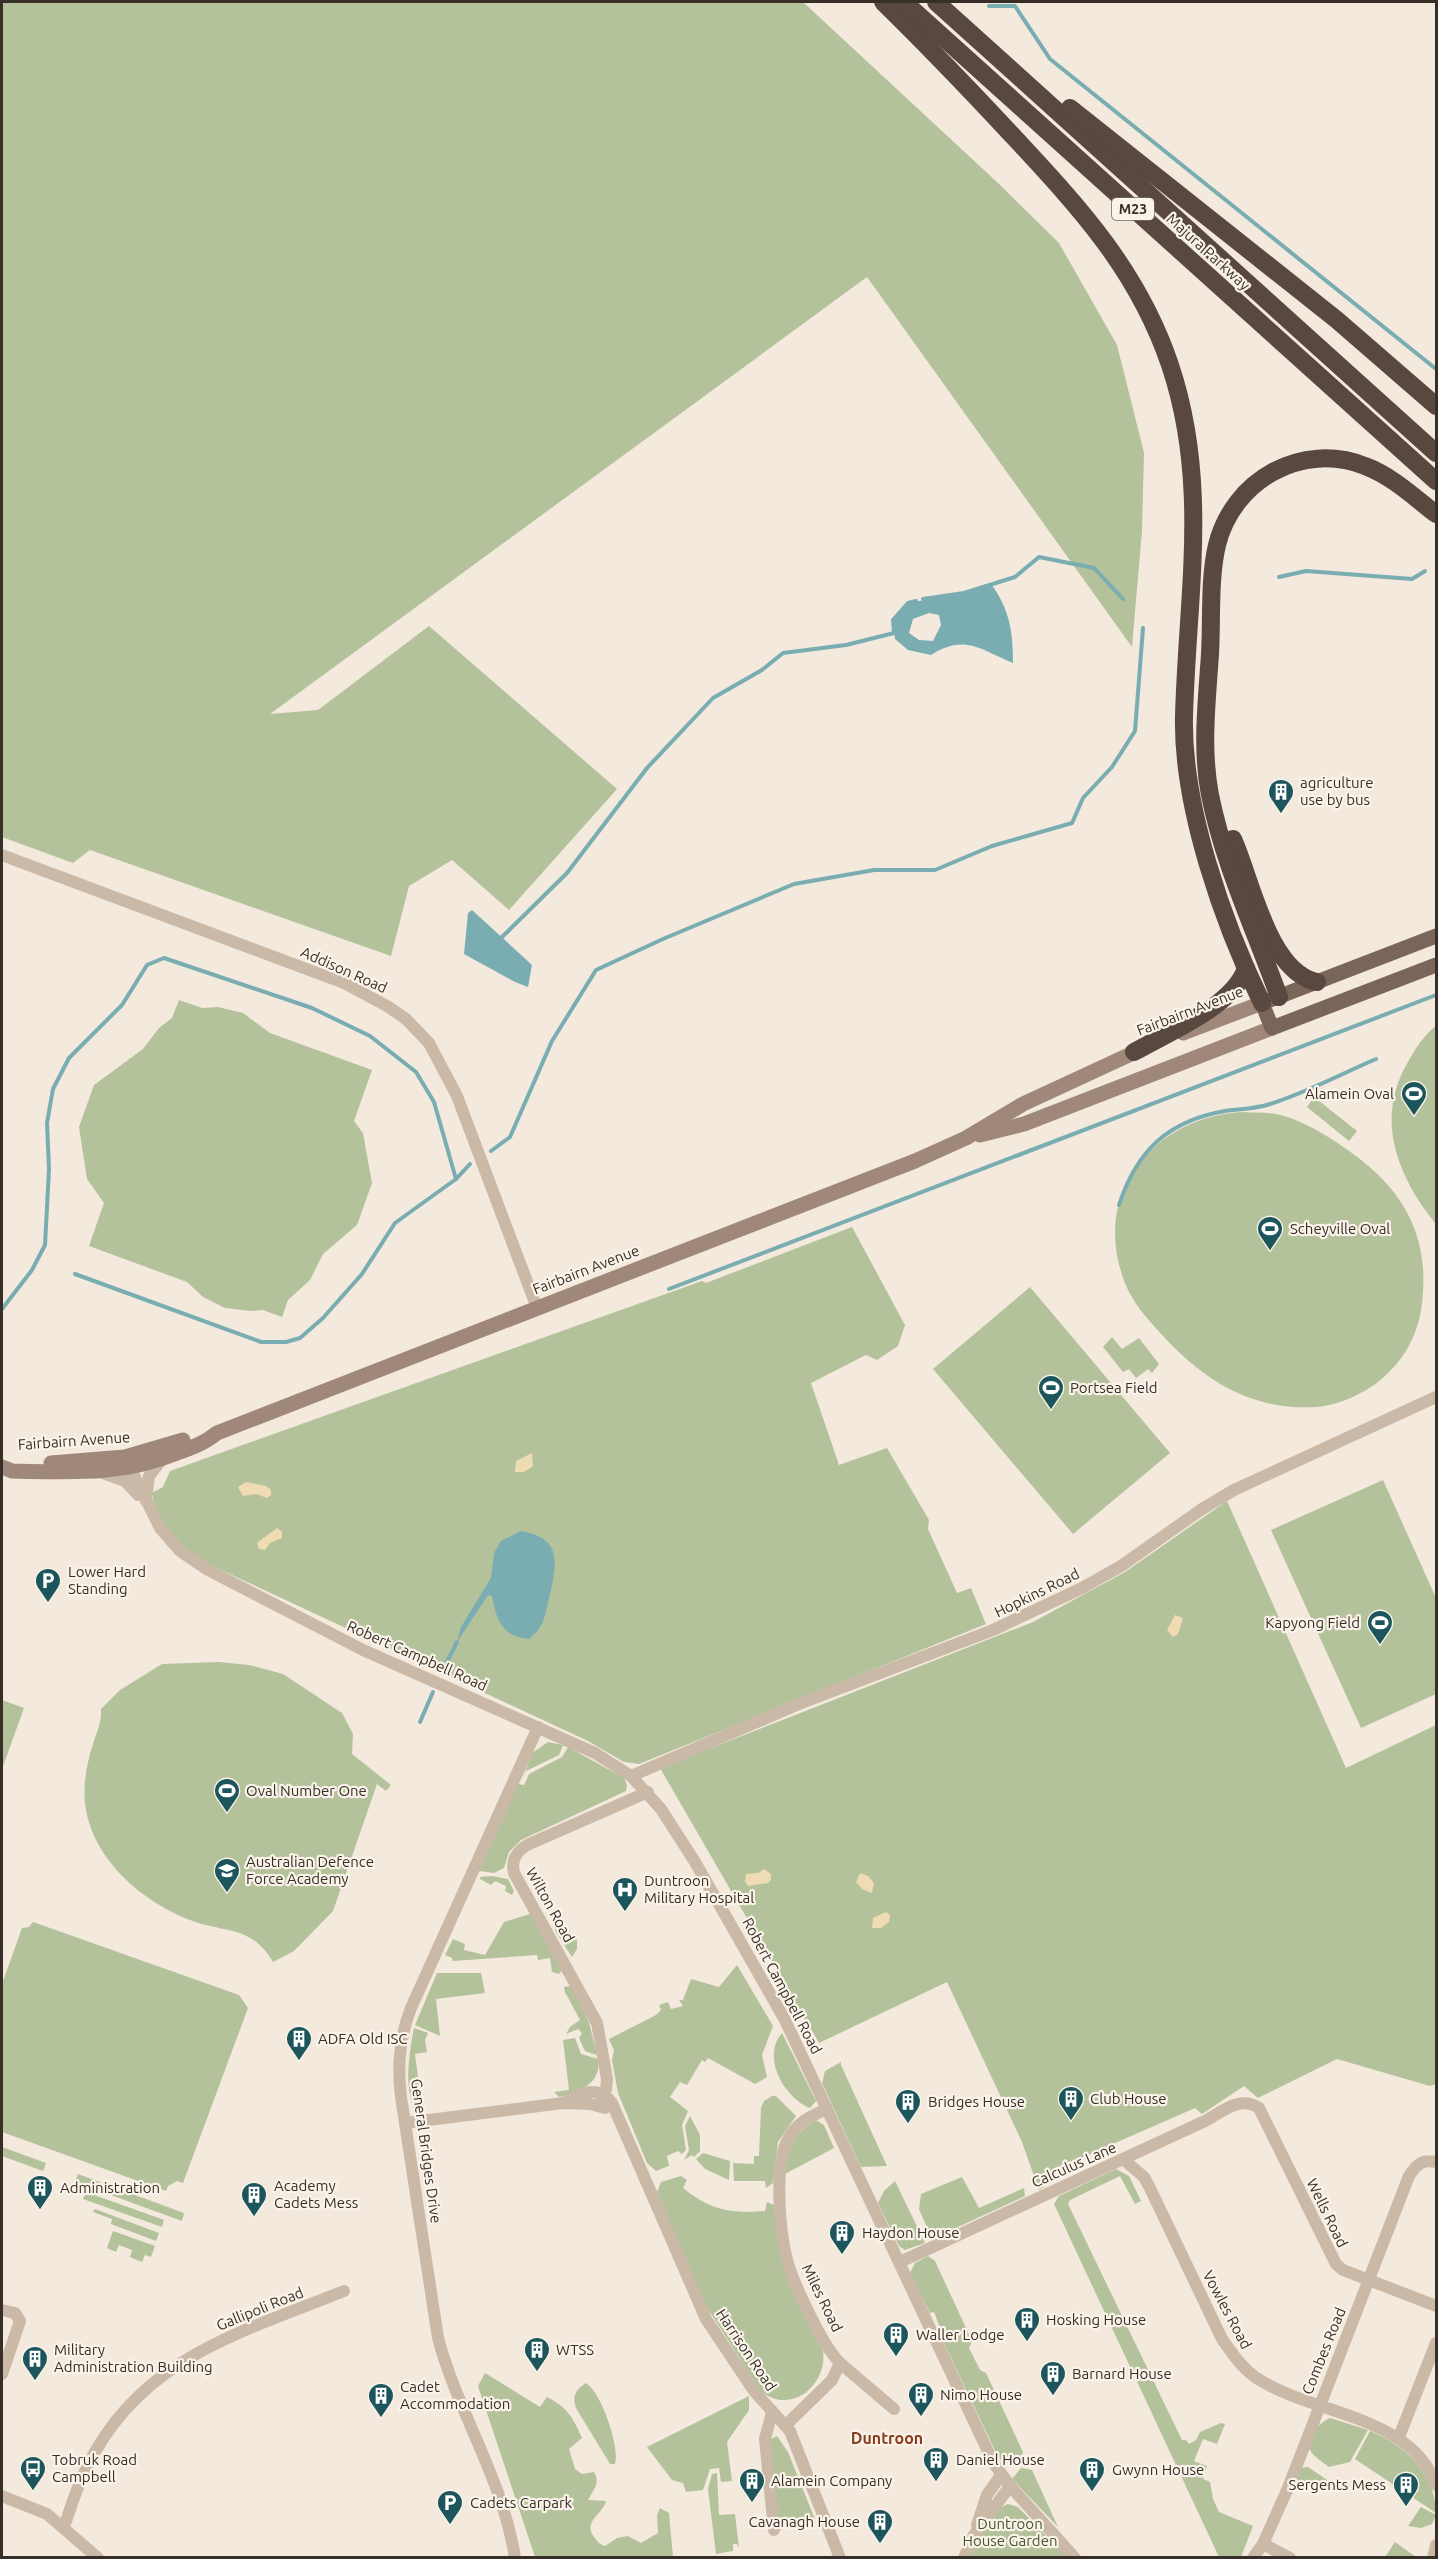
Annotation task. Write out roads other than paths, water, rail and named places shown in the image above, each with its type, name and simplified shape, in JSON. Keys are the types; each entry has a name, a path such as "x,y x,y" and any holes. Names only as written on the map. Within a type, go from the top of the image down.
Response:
{"highway":[{"path":"883,2 933,51 1088,217 1116,255 1141,298 1170,365 1191,456 1195,503 1192,602 1184,719 1186,755 1194,812 1204,854 1246,968 1270,1000"},
{"name":"Majura Parkway","path":"904,2 1437,481"},
{"name":"Majura Parkway","path":"936,2 1437,453"},
{"path":"1034,90 1072,110 1337,320 1437,406"},
{"path":"1270,1000 1210,794 1206,716 1215,561 1222,530 1239,500 1262,478 1286,465 1310,459 1333,458 1377,471 1437,514"},
{"path":"1210,794 1234,840 1271,941 1298,974 1317,982"},
{"path":"1134,1052 1212,1007 1239,984 1246,968"}],"main road":[{"name":"Fairbairn Avenue","path":"2,1467 127,1463 162,1459 207,1441 217,1432 821,1200 966,1138 1023,1104 1134,1052 1437,936"},
{"name":"Fairbairn Avenue","path":"966,1138 1024,1124 1437,965"},
{"path":"1270,1000 1288,1021"},
{"path":"1270,1000 1272,1028"},
{"name":"Fairbairn Avenue","path":"2,1467 12,1471 100,1472 205,1432 217,1432"}],"street":[{"name":"Addison Road","path":"2,855 344,983 366,993 406,1019 429,1043 457,1096 537,1308"},
{"name":"Hopkins Road","path":"631,1776 799,1704 993,1630 1082,1588 1112,1571 1234,1490 1437,1397"},
{"path":"146,1502 149,1476 162,1459"},
{"name":"Robert Campbell Road","path":"127,1463 160,1528 180,1551 208,1570 363,1650 595,1753 631,1776 648,1792 672,1824 786,2020 979,2435 1001,2475 1075,2558"},
{"name":"Robert Campbell Road","path":"100,1472 125,1481 146,1502"},
{"name":"General Bridges Drive","path":"515,2558 510,2528 498,2490 448,2374 438,2338 405,2123 399,2066 408,2015 538,1727"},
{"name":"Wilton Road","path":"601,2100 607,2079 597,2023 514,1873 513,1864 517,1852 527,1845 648,1792"},
{"path":"405,2123 563,2103 589,2091 601,2100"},
{"name":"Harrison Road","path":"601,2100 612,2103 706,2319 754,2391 786,2425 798,2448 840,2558"},
{"name":"Calculus Lane","path":"900,2262 1205,2121 1238,2102 1252,2104 1259,2108"},
{"name":"Wells Road","path":"1259,2108 1332,2258 1343,2270 1437,2306"},
{"name":"Miles Road","path":"827,2109 802,2121 788,2139 783,2157 780,2195 790,2270 822,2335 840,2363 894,2409"},
{"name":"Vowles Road","path":"1123,2159 1144,2177 1155,2196 1218,2330 1235,2359 1254,2376 1268,2384 1399,2437 1425,2463 1437,2485"},
{"name":"Combes Road","path":"1253,2558 1263,2544 1288,2488 1409,2176 1417,2165 1432,2161"},
{"name":"Gallipoli Road","path":"63,2527 87,2466 114,2424 143,2389 164,2372 210,2346 344,2291"},
{"path":"2,2310 15,2313 20,2321 2,2374"},
{"path":"1399,2437 1437,2343"},
{"path":"786,2425 832,2380 840,2363"},
{"path":"772,2412 765,2442 774,2530"},
{"path":"964,2558 985,2499 1001,2475"},
{"path":"974,2535 1010,2486"},
{"path":"2,2496 42,2512 98,2558"},
{"path":"1263,2544 1290,2558"},
{"path":"1433,2558 1437,2545"}],"water":[{"path":"991,584 1002,603 1009,622 1013,663 981,649 963,645 953,645 931,655 908,650 895,639 893,620 908,603 964,593","holes":["929,613 939,615 941,625 933,641 919,640 909,633 913,619"]},
{"path":"472,910 532,965 528,987 464,954 468,913"},
{"path":"521,1531 544,1539 553,1553 554,1572 542,1624 529,1639 512,1635 506,1631 498,1619 492,1596 488,1595 457,1642 461,1627 491,1578 494,1553 501,1541"}],"waterway":[{"path":"989,6 1015,6 1050,59 1436,369"},
{"path":"923,599 964,593 1015,577 1039,557 1094,568 1123,599"},
{"path":"1279,577 1306,571 1412,579 1425,571"},
{"path":"502,937 567,873 647,768 713,698 762,670 783,653 846,645 894,633 893,620 908,603 916,601"},
{"path":"491,1151 510,1137 552,1041 596,970 794,884 874,870 935,870 992,846 1072,823 1083,798 1112,767 1135,731 1143,628"},
{"path":"2,1309 32,1270 45,1245 49,1169 47,1123 53,1089 69,1058 122,1005 147,965 164,958 312,1008 370,1036 416,1072 434,1102 456,1179 395,1223 362,1274 323,1318 300,1338 286,1342 261,1342 75,1274"},
{"path":"669,1289 1436,995"},
{"path":"1119,1205 1126,1186 1145,1154 1171,1131 1205,1116 1259,1107 1283,1100 1376,1059"},
{"path":"456,1179 470,1164"},
{"path":"442,1672 457,1642"},
{"path":"420,1722 433,1692"}],"place":[{"name":"agriculture use by bus","path":"1281,815"},
{"name":"Alamein Oval","path":"1414,1117"},
{"name":"Scheyville Oval","path":"1270,1252"},
{"name":"Portsea Field","path":"1051,1411"},
{"name":"Lower Hard Standing","path":"48,1604"},
{"name":"Kapyong Field","path":"1380,1646"},
{"name":"Oval Number One","path":"227,1814"},
{"name":"Australian Defence Force Academy","path":"227,1894"},
{"name":"Duntroon Military Hospital","path":"625,1913"},
{"name":"ADFA Old ISC","path":"299,2062"},
{"name":"Club House","path":"1071,2122"},
{"name":"Bridges House","path":"908,2125"},
{"name":"Administration","path":"40,2211"},
{"name":"Academy Cadets Mess","path":"254,2218"},
{"name":"Haydon House","path":"842,2256"},
{"name":"Hosking House","path":"1027,2343"},
{"name":"Waller Lodge","path":"896,2358"},
{"name":"WTSS","path":"537,2373"},
{"name":"Military Administration Building","path":"35,2382"},
{"name":"Barnard House","path":"1053,2397"},
{"name":"Nimo House","path":"921,2418"},
{"name":"Cadet Accommodation","path":"381,2419"},
{"name":"Daniel House","path":"936,2483"},
{"name":"Tobruk Road Campbell","path":"33,2492"},
{"name":"Gwynn House","path":"1092,2493"},
{"name":"Alamein Company","path":"752,2504"},
{"name":"Sergents Mess","path":"1406,2508"},
{"name":"Cadets Carpark","path":"450,2526"},
{"name":"Cavanagh House","path":"880,2545"}],"district":[{"name":"Duntroon","path":"887,2438"}],"park label":[{"name":"Duntroon House Garden","path":"1010,2532"}]}
